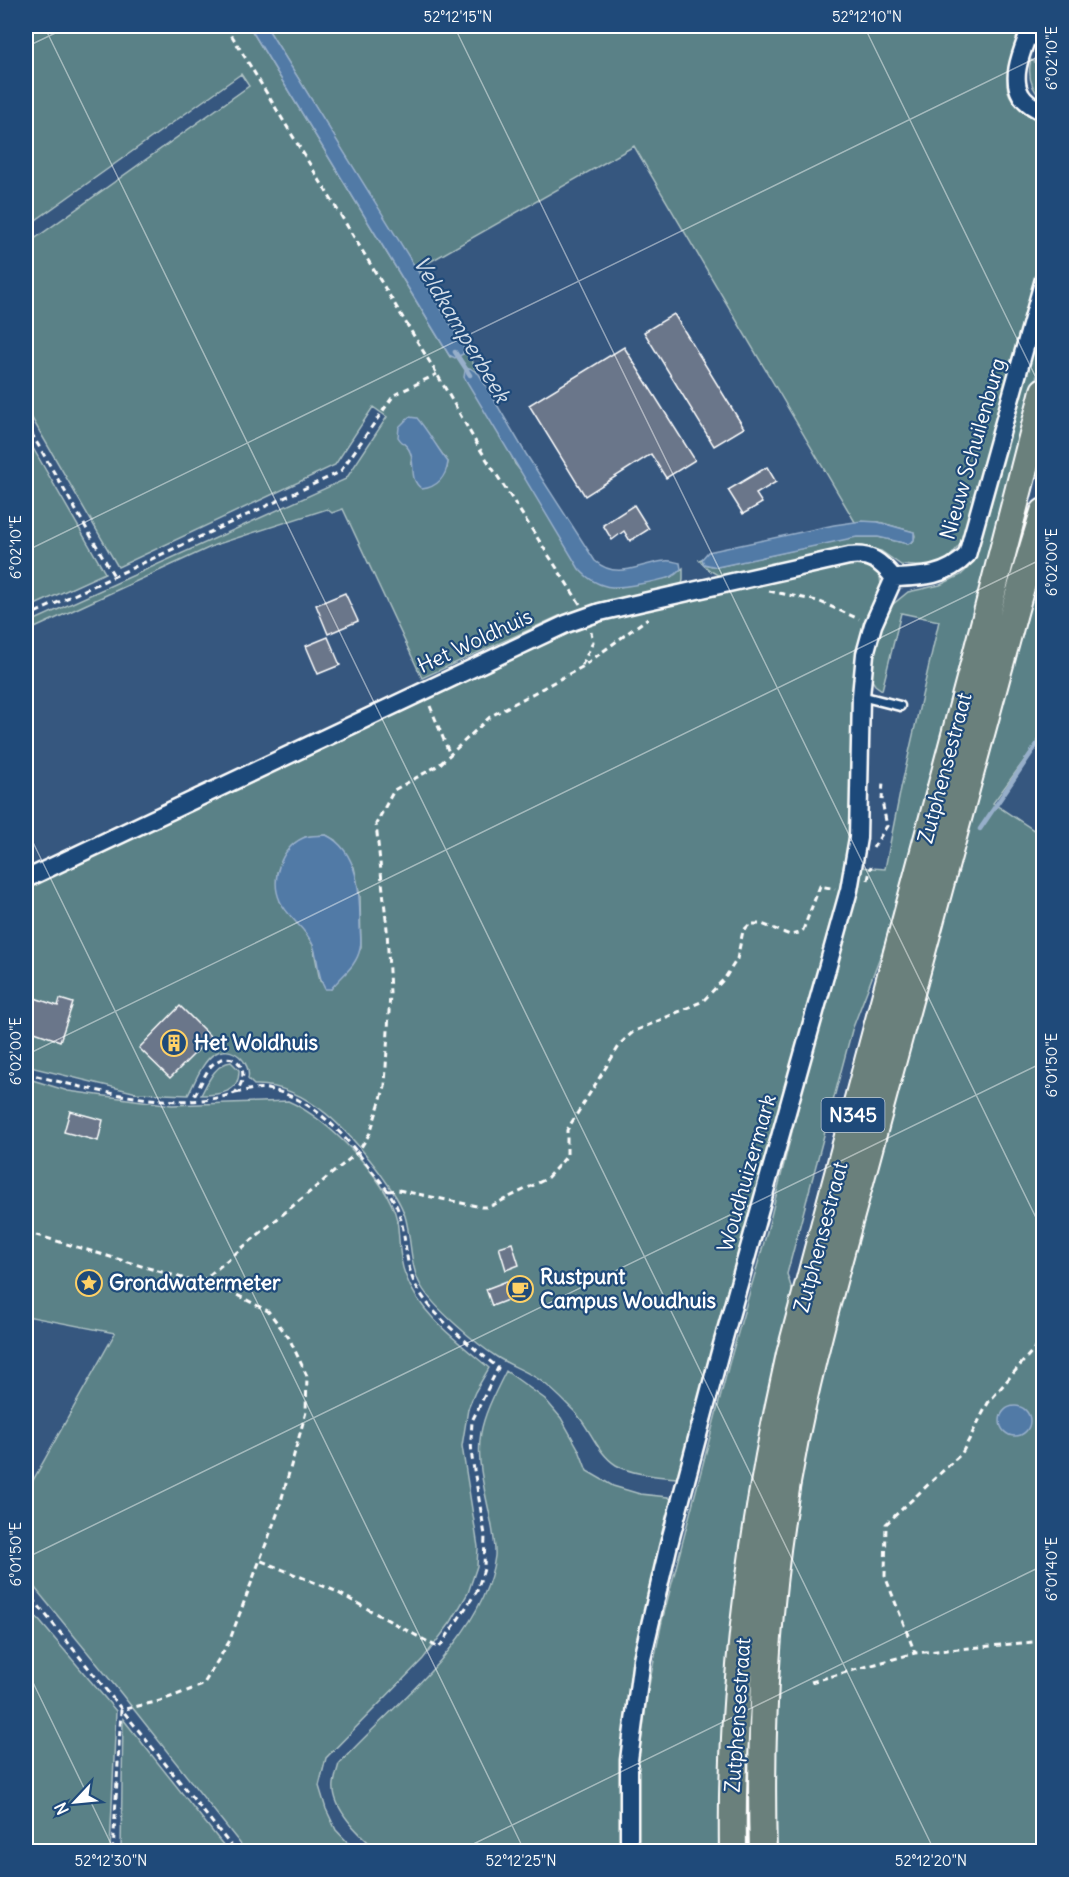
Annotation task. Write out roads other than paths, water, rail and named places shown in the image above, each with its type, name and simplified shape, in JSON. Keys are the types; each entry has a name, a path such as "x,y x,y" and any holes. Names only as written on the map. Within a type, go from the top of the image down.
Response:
{"main road":[{"name":"Zutphensestraat","path":"733,1851 733,1757 740,1653 754,1538 771,1437 790,1354 1044,391"},
{"name":"Zutphensestraat","path":"763,1851 762,1737 766,1648 779,1537 795,1441 814,1358 887,1079 1019,594 1044,512"}],"street":[{"path":"1034,33 1018,71 1017,84 1021,96 1044,113"},
{"name":"Nieuw Schuilenburg","path":"894,578 941,572 955,567 967,555 1044,279"},
{"name":"Het Woldhuis","path":"26,879 423,690 560,626 587,616 853,555 868,556 878,560 894,578"},
{"name":"Woudhuizermark","path":"629,1851 629,1760 642,1659 668,1548 717,1364 849,890 858,838 861,696 865,654 873,624 894,578"}],"lane":[{"path":"861,696 900,706"}],"water":[{"path":"249,26 266,26 453,328 464,348 463,354 455,358 449,355"},
{"path":"470,368 479,374 526,454 595,561 612,570 667,561 680,563 681,569 675,575 663,579 617,587 598,583 582,572 464,377 465,371"},
{"path":"409,417 417,418 448,462 440,480 427,488 422,489 415,481 412,457 408,448 398,437 399,427"},
{"path":"862,521 878,522 914,532 914,540 908,544 878,537 857,537 717,567 704,564 702,559 708,552"},
{"path":"326,835 345,851 355,874 358,887 361,940 355,961 331,989 325,989 313,945 306,933 283,907 276,883 283,857 295,843 303,838"},
{"path":"1015,1406 1021,1407 1029,1415 1029,1427 1021,1435 1015,1436 1009,1435 1001,1427 1000,1421 1001,1415 1009,1407"}],"waterway":[{"name":"Veldkamperbeek","path":"455,352 470,375"},
{"path":"980,829 1044,734"}],"place":[{"name":"Het Woldhuis","path":"174,1043"},
{"name":"Grondwatermeter","path":"89,1283"},
{"name":"Rustpunt Campus Woudhuis","path":"520,1289"}]}
